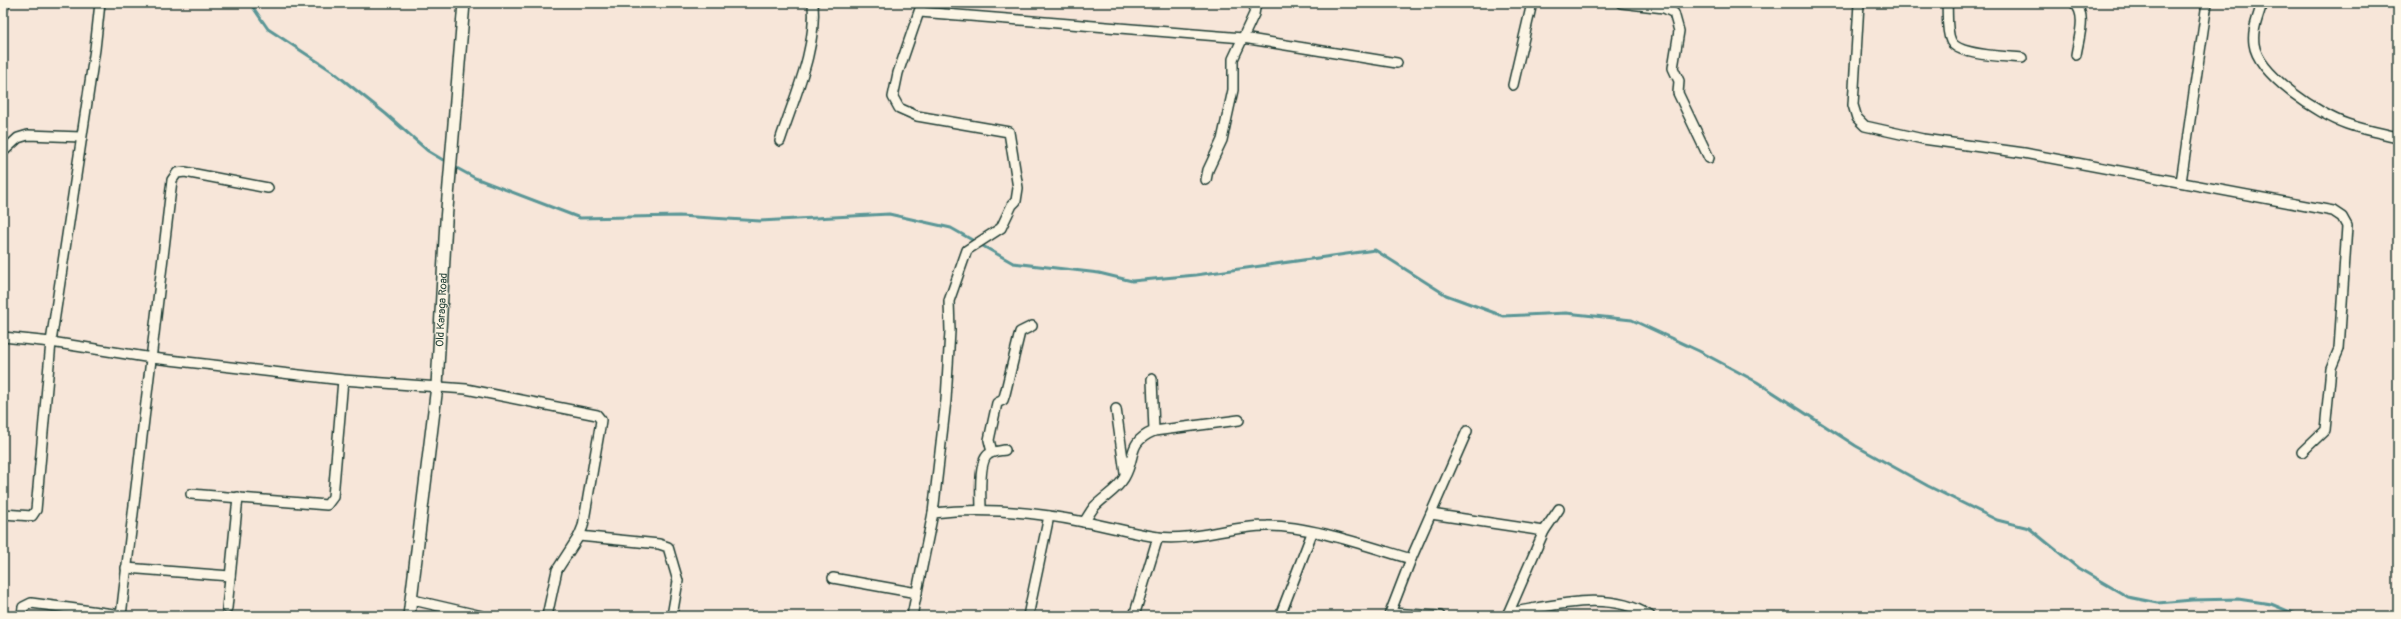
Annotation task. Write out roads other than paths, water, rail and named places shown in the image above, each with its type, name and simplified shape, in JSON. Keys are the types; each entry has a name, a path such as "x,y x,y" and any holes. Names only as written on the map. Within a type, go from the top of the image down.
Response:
{"street":[{"path":"3,8 4,3"},
{"path":"3,514 32,516 36,510 51,342 81,137 96,49 100,3"},
{"name":"Old Karaga Road","path":"409,616 413,600 437,386 446,221 453,151 464,3"},
{"path":"780,141 810,48 814,29 813,3"},
{"path":"1206,180 1208,170 1222,140 1233,90 1233,59 1254,14 1256,3"},
{"path":"1513,85 1532,3"},
{"path":"1621,3 1664,8 1674,14 1679,31 1673,68 1679,81 1678,93 1709,158"},
{"path":"1859,3 1853,105 1858,118 1866,126 1923,139 2024,153 2333,211 2342,217 2347,226 2339,349 2331,368 2325,430 2302,452"},
{"path":"1947,3 1950,40 1956,48 1969,52 2022,58"},
{"path":"2074,3 2080,8 2082,15 2076,55"},
{"path":"2181,182 2207,3"},
{"path":"2262,3 2254,23 2254,46 2262,62 2273,76 2306,102 2346,124 2398,137"},
{"path":"912,616 933,514 946,400 950,331 949,301 967,250 1001,228 1012,205 1016,201 1018,188 1010,132 917,116 899,108 893,97 898,73 921,7 1243,38 1397,63"},
{"path":"4,150 18,138 28,135 81,137"},
{"path":"22,616 23,607 31,602 121,615 172,180 177,174 185,172 268,188"},
{"path":"992,452 989,440 997,403 1003,400 1005,394 1020,332 1032,326"},
{"path":"3,338 51,342 152,358 343,380 437,386 513,397 597,415 601,420 588,507 579,536 557,570 548,616"},
{"path":"1152,379 1154,431"},
{"path":"191,494 327,505 333,497 343,380"},
{"path":"1116,409 1125,476"},
{"path":"1084,522 1094,507 1118,487 1125,476 1133,446 1142,436 1154,431 1239,420"},
{"path":"1440,616 1389,615 1411,559 1467,431"},
{"path":"981,510 982,469 985,458 992,452 1005,450"},
{"path":"227,608 238,497"},
{"path":"1508,615 1544,531 1559,509"},
{"path":"933,514 981,510 1049,516 1158,537 1182,538 1266,526 1312,533 1411,559"},
{"path":"1431,514 1544,531"},
{"path":"1028,616 1049,516"},
{"path":"1280,616 1312,533"},
{"path":"579,536 659,544 668,547 678,581 672,616"},
{"path":"1134,616 1158,537"},
{"path":"126,568 230,576"},
{"path":"833,578 916,593"},
{"path":"413,600 482,616"},
{"path":"1508,615 1591,600 1616,604 1650,616"}],"waterway":[{"path":"250,3 268,29 332,71 386,114 428,151 448,163"},
{"path":"453,166 475,178 580,218 679,216 760,221 889,214 951,228 1013,263 1099,273 1132,281 1196,275 1375,250 1446,295 1503,316 1566,313 1632,320 1699,351 1757,382 1856,446 1928,486 1997,520 2029,528 2078,568 2128,597 2158,603 2192,600 2238,599 2271,604 2300,616"}]}
